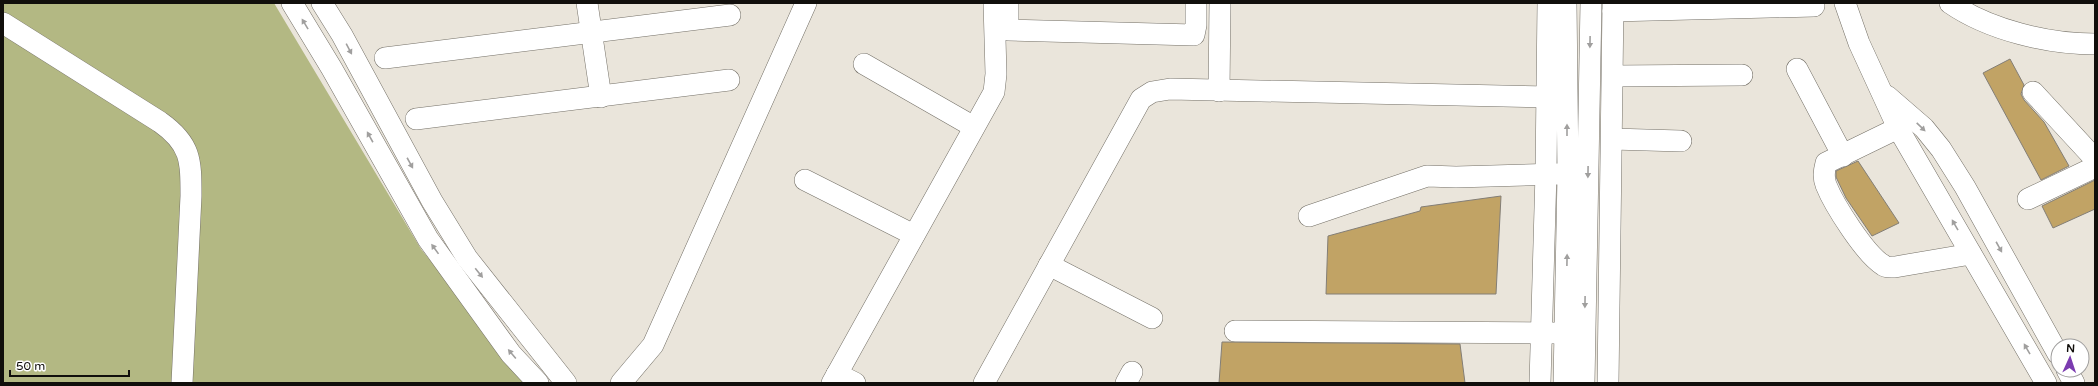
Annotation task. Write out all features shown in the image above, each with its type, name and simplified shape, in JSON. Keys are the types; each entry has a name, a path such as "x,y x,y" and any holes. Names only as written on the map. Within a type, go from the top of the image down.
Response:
{"street":[{"path":"292,3 332,69 428,239 511,354 538,383"},
{"path":"322,3 342,35 432,201 467,258 566,383"},
{"path":"587,3 601,97"},
{"path":"621,383 653,345 806,3"},
{"path":"841,380 914,235 994,92 996,74 994,3"},
{"path":"1008,3 1008,30 1194,35 1196,25 1196,3"},
{"path":"1219,91 1220,3"},
{"path":"1540,383 1546,174 1548,3"},
{"path":"1566,3 1568,174 1566,333 1577,383"},
{"path":"1577,383 1591,3"},
{"path":"1845,3 1859,44 1898,128 2046,383"},
{"path":"1950,3 1962,12 2041,40 2073,44 2095,44"},
{"path":"1577,383 1613,383 1613,7 1814,6"},
{"path":"385,58 730,14"},
{"path":"3,23 176,133 185,149 191,169 191,196 182,383"},
{"path":"864,64 974,127"},
{"path":"1798,69 1843,156"},
{"path":"1612,76 1742,75"},
{"path":"416,119 729,80"},
{"path":"984,383 1141,99 1152,92 1170,89 1547,97"},
{"path":"1882,91 1924,128 1941,149 1965,187 2050,340"},
{"path":"2033,92 2095,159"},
{"path":"1898,128 1826,164 1824,174 1826,184 1853,233 1884,267 1895,268 1972,254"},
{"path":"1612,139 1681,141"},
{"path":"2028,199 2095,167"},
{"path":"1309,216 1427,176 1456,177 1568,174"},
{"path":"805,180 914,235"},
{"path":"1049,266 1152,318"},
{"path":"1235,331 1566,333"}],"green space":[{"path":"3,3 274,3 421,249 529,383 3,383"}],"building":[{"path":"2010,59 2024,85 2021,94 2024,100 2044,122 2069,166 2041,180 1983,73"},
{"path":"1858,161 1899,223 1872,236 1846,198 1836,177 1836,171"},
{"path":"2095,180 2095,209 2053,228 2042,206"},
{"path":"1501,196 1496,294 1326,294 1328,236 1420,211 1421,207"},
{"path":"1222,342 1460,344 1465,383 1219,383"}]}
